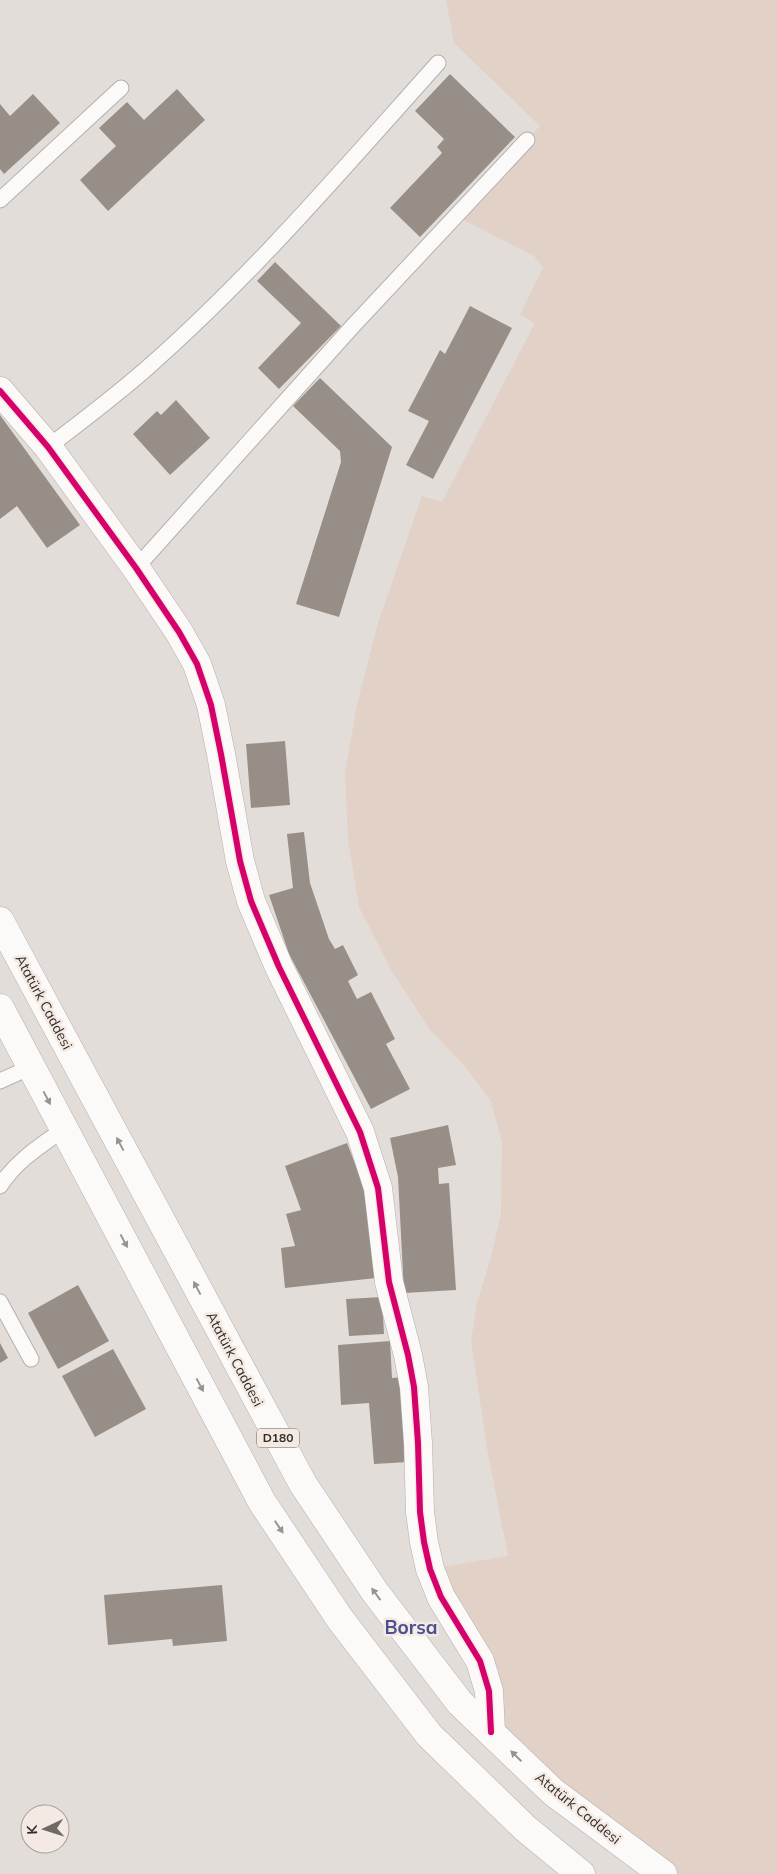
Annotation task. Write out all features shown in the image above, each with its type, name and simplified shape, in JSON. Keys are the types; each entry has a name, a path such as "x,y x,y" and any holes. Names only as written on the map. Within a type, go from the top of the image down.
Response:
{"main road":[{"path":"0,391 48,447 136,568 179,632 197,664 211,705 222,754 240,861 251,901 279,967 360,1132 378,1188 389,1282 408,1355 414,1387 420,1512 424,1542 430,1569 441,1598 480,1661 488,1691 491,1732"},
{"name":"Atatürk Caddesi","path":"0,921 303,1484 375,1592 460,1703 553,1792 663,1874"},
{"path":"0,1008 262,1502 340,1619 429,1735 524,1828 581,1874"}],"lane":[{"path":"48,447 146,369 230,289 277,242 438,64"},
{"path":"0,200 121,88"},
{"path":"136,568 352,327 527,140"},
{"path":"0,1081 31,1066"},
{"path":"0,1186 9,1172 30,1152 64,1129"},
{"path":"0,1302 31,1359"}],"shaded area":[{"path":"446,0 777,0 777,1874 663,1874 491,1732 489,1691 430,1569 508,1556 487,1448 471,1341 477,1303 491,1257 501,1213 502,1143 491,1101 464,1065 430,1030 391,970 359,907 348,841 345,772 358,700 378,623 422,496 442,502 535,323 520,315 543,267 534,256 456,216 540,126 454,43"}],"building":[{"path":"450,74 515,137 420,237 390,208 442,153 437,147 444,139 415,111"},
{"path":"177,89 205,120 108,211 80,180 116,146 99,128 127,102 144,120"},
{"path":"33,94 60,123 4,174 0,169 0,104 10,116"},
{"path":"275,262 341,326 279,389 258,368 301,323 257,281"},
{"path":"470,306 512,328 433,479 406,465 429,421 408,411 440,350 445,354"},
{"path":"320,378 392,447 339,617 296,604 341,462 340,451 293,406"},
{"path":"176,400 210,438 170,475 133,434 157,411 161,415"},
{"path":"0,415 80,525 47,548 17,506 0,519"},
{"path":"285,741 290,805 251,808 246,744"},
{"path":"304,832 310,883 329,939 335,949 343,945 358,975 348,981 357,999 371,992 395,1039 386,1044 410,1089 371,1109 289,954 269,895 293,888 287,834"},
{"path":"448,1125 456,1165 438,1168 439,1184 449,1183 456,1290 404,1293 398,1177 390,1138"},
{"path":"347,1143 366,1192 376,1278 285,1288 281,1248 295,1246 286,1214 301,1210 285,1166"},
{"path":"78,1285 109,1341 58,1369 28,1313"},
{"path":"382,1297 384,1334 349,1336 346,1299"},
{"path":"390,1341 392,1378 403,1377 408,1462 374,1464 369,1403 341,1405 338,1345"},
{"path":"0,1343 8,1358 0,1363"},
{"path":"113,1349 146,1409 95,1437 62,1376"},
{"path":"222,1585 227,1641 173,1646 172,1639 108,1645 104,1595"}],"cycle path":[{"path":"0,391 48,447 136,568 179,632 197,664 211,705 240,861 251,901 279,967 360,1132 378,1188 389,1282 408,1355 414,1387 420,1512 424,1542 430,1569 441,1597 480,1661 489,1691 491,1732"}],"district":[{"name":"Borsa","path":"411,1627"}]}
